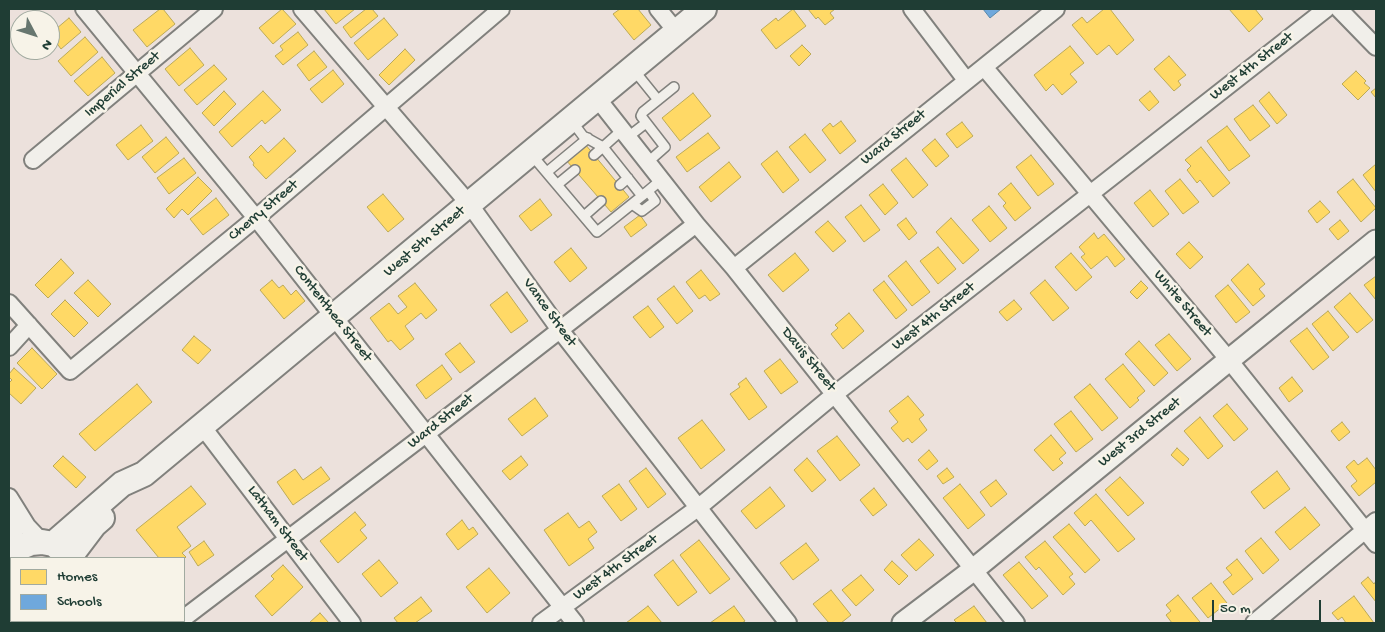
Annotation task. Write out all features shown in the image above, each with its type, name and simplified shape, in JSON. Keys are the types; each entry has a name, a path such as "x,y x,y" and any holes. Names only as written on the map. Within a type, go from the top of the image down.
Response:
{"main road":[{"name":"West 5th Street","path":"58,550 94,525 130,496 144,474 704,9"},
{"path":"13,557 22,547 31,543 58,550"}],"street":[{"name":"Contenthea Street","path":"84,9 256,218 574,623"},
{"name":"Imperial Street","path":"33,160 214,9"},
{"name":"Vance Street","path":"302,9 470,205 560,330 788,623"},
{"name":"Cherry Street","path":"30,326 70,371 387,108 501,9"},
{"path":"658,9 676,31"},
{"path":"912,9 966,80"},
{"name":"Ward Street","path":"734,268 1056,9"},
{"name":"West 4th Street","path":"541,623 698,507 835,394 1326,9"},
{"path":"1339,9 1376,47"},
{"name":"White Street","path":"984,67 1370,526 1376,544"},
{"name":"Davis Street","path":"597,98 1016,623"},
{"name":"Ward Street","path":"185,617 426,434 696,224"},
{"name":"West 3rd Street","path":"903,623 973,570 1376,241"},
{"path":"9,303 30,326 9,347"},
{"name":"Latham Street","path":"202,426 352,623"},
{"path":"9,497 27,526 58,550"},
{"path":"9,517 15,530 11,557"},
{"path":"1254,623 1370,526"}],"lane":[{"path":"633,68 658,100"},
{"path":"648,162 665,147 641,116 643,112 674,87"},
{"path":"571,120 583,136 603,147 628,178 655,202 642,211 632,204"},
{"path":"594,154 646,123"},
{"path":"547,172 588,138"},
{"path":"531,153 597,232 662,180"},
{"path":"558,184 575,170"},
{"path":"620,185 628,178"},
{"path":"584,216 601,201"}],"building: Homes":[{"path":"160,9 163,9 175,24 147,47 133,30"},
{"path":"282,9 296,24 273,44 259,28"},
{"path":"324,9 355,9 336,24"},
{"path":"366,9 372,9 378,16 351,38 343,27"},
{"path":"620,9 638,9 651,25 634,40 613,14"},
{"path":"793,9 806,26 776,49 761,30 776,18 778,21"},
{"path":"808,9 835,9 830,13 834,18 825,25 818,17 816,19"},
{"path":"1104,9 1110,9 1134,40 1117,55 1109,45 1097,55 1072,25 1082,17 1087,23"},
{"path":"1229,9 1255,9 1263,19 1249,32"},
{"path":"69,18 81,32 61,49 60,48 60,26"},
{"path":"384,18 398,35 368,60 354,43"},
{"path":"298,32 308,45 283,65 275,56 283,50 280,46"},
{"path":"85,37 98,52 71,76 58,61"},
{"path":"802,45 811,54 799,66 790,56"},
{"path":"1070,46 1084,63 1070,74 1077,82 1062,95 1053,84 1046,91 1034,75"},
{"path":"190,48 204,65 179,86 165,69"},
{"path":"405,49 415,60 389,85 379,75"},
{"path":"314,51 327,67 309,81 297,65"},
{"path":"1169,56 1186,75 1178,81 1181,85 1174,91 1154,69"},
{"path":"102,57 115,73 88,96 74,81"},
{"path":"214,65 227,79 197,105 184,90"},
{"path":"333,70 344,84 322,103 310,89"},
{"path":"1356,71 1370,88 1358,100 1342,84"},
{"path":"1376,88 1376,98 1371,92"},
{"path":"224,91 236,104 214,126 202,113"},
{"path":"263,91 281,110 265,124 262,120 232,147 219,132"},
{"path":"1150,91 1159,102 1149,111 1139,100"},
{"path":"1269,92 1287,115 1277,124 1259,101"},
{"path":"693,93 711,116 680,141 662,118"},
{"path":"1253,105 1270,126 1250,141 1234,119"},
{"path":"841,121 856,141 840,154 822,130 830,123 833,127"},
{"path":"962,122 973,136 957,148 946,134"},
{"path":"141,125 153,141 128,160 116,145"},
{"path":"1227,126 1250,156 1229,171 1207,141"},
{"path":"708,133 720,148 687,172 676,157"},
{"path":"805,134 826,160 810,173 789,147"},
{"path":"166,137 179,153 155,173 142,157"},
{"path":"284,138 296,151 266,179 253,165 254,163 249,157 261,145 268,153"},
{"path":"935,139 949,156 936,167 922,150"},
{"path":"585,144 629,197 611,212 566,160"},
{"path":"1201,147 1230,183 1213,197 1200,180 1197,183 1187,170 1191,166 1185,160"},
{"path":"777,151 799,180 783,193 761,164"},
{"path":"1031,155 1054,184 1038,196 1016,167"},
{"path":"184,158 196,173 169,194 157,178"},
{"path":"906,158 928,185 913,198 891,170"},
{"path":"729,162 741,177 711,202 699,187"},
{"path":"1376,164 1376,192 1363,175"},
{"path":"198,177 212,191 188,215 182,209 174,218 166,209"},
{"path":"1180,179 1199,202 1183,214 1165,191"},
{"path":"1353,179 1376,208 1361,222 1337,192"},
{"path":"1011,183 1031,208 1015,221 1003,206 1006,203 998,194"},
{"path":"883,184 898,203 885,215 869,195"},
{"path":"1150,190 1169,214 1153,227 1134,203"},
{"path":"383,194 404,219 388,232 367,207"},
{"path":"216,198 229,215 203,235 190,219"},
{"path":"540,199 552,215 531,231 519,216"},
{"path":"1320,201 1330,212 1317,223 1308,211"},
{"path":"861,205 880,230 864,242 845,217"},
{"path":"989,206 1007,228 990,242 972,220"},
{"path":"640,215 647,225 631,237 624,227"},
{"path":"906,218 917,233 909,240 897,225"},
{"path":"951,218 979,250 963,264 936,232"},
{"path":"1340,220 1349,231 1338,240 1329,229"},
{"path":"828,221 846,241 833,252 815,232"},
{"path":"1094,233 1098,239 1104,234 1125,259 1115,267 1107,256 1091,269 1081,257 1085,254 1079,247"},
{"path":"1189,242 1203,257 1190,269 1176,254"},
{"path":"938,247 956,269 938,284 920,261"},
{"path":"571,248 587,268 570,282 554,262"},
{"path":"795,253 809,270 783,292 768,275"},
{"path":"1071,253 1092,277 1076,291 1055,267"},
{"path":"61,259 74,273 48,298 35,285"},
{"path":"906,261 930,292 912,306 888,276"},
{"path":"1248,264 1265,284 1259,289 1265,296 1253,306 1231,280"},
{"path":"701,270 720,294 710,301 705,295 699,299 686,282"},
{"path":"1376,276 1376,300 1364,285"},
{"path":"88,280 111,304 98,317 74,293"},
{"path":"272,280 279,288 283,285 291,295 296,290 305,301 284,319 260,290"},
{"path":"1045,280 1069,308 1053,321 1030,293"},
{"path":"884,281 907,310 896,319 873,290"},
{"path":"1141,281 1148,288 1137,299 1130,292"},
{"path":"415,283 437,310 426,319 421,313 405,326 414,339 400,350 391,340 388,342 370,318 389,303 398,314 407,307 398,296"},
{"path":"1228,285 1250,312 1236,323 1215,296"},
{"path":"674,286 693,311 677,324 657,299"},
{"path":"507,292 528,321 511,333 490,305"},
{"path":"1350,293 1373,320 1357,333 1334,307"},
{"path":"65,300 88,323 74,337 51,314"},
{"path":"1014,300 1022,309 1007,321 999,312"},
{"path":"648,306 664,327 650,338 633,317"},
{"path":"1328,311 1349,337 1333,351 1312,324"},
{"path":"849,313 864,331 843,349 831,334 838,328 835,325"},
{"path":"1307,328 1329,357 1313,370 1290,341"},
{"path":"1169,334 1191,359 1177,371 1155,345"},
{"path":"194,336 211,350 198,364 182,350"},
{"path":"1139,341 1168,373 1154,386 1125,354"},
{"path":"460,343 475,362 460,373 445,354"},
{"path":"32,348 57,374 42,389 17,363"},
{"path":"780,359 798,382 781,394 764,371"},
{"path":"1123,364 1145,391 1130,408 1105,379"},
{"path":"442,365 452,379 426,399 416,385"},
{"path":"14,368 36,388 21,404 9,393 9,383 12,380 9,374"},
{"path":"1292,377 1303,391 1289,402 1279,388"},
{"path":"746,378 767,407 749,420 730,394 740,387 738,384"},
{"path":"137,384 152,402 95,451 79,434"},
{"path":"1090,384 1118,418 1102,431 1074,397"},
{"path":"908,396 924,415 919,419 927,430 912,443 908,438 903,442 891,428 898,422 889,411"},
{"path":"535,398 548,416 522,436 508,419"},
{"path":"1227,404 1248,429 1234,441 1213,416"},
{"path":"1071,411 1093,439 1076,452 1054,424"},
{"path":"1200,417 1223,446 1208,459 1184,431"},
{"path":"702,420 725,450 701,469 678,438"},
{"path":"1342,422 1350,432 1339,441 1331,431"},
{"path":"1051,435 1066,453 1059,459 1063,463 1053,471 1034,450"},
{"path":"837,436 860,465 840,481 817,451"},
{"path":"1177,448 1189,459 1183,466 1171,455"},
{"path":"929,450 938,461 927,470 918,460"},
{"path":"63,456 86,477 76,488 53,466"},
{"path":"521,456 528,465 510,480 502,471"},
{"path":"807,458 826,480 812,492 794,470"},
{"path":"1367,458 1376,470 1376,482 1359,496 1351,486 1357,481 1346,467 1354,460 1358,465"},
{"path":"321,467 330,479 293,505 277,482 295,469 303,480"},
{"path":"646,468 666,494 648,508 629,481"},
{"path":"947,468 954,477 943,484 937,476"},
{"path":"1277,471 1290,489 1264,509 1251,492"},
{"path":"1120,477 1144,503 1128,516 1105,490"},
{"path":"996,480 1007,494 991,507 980,492"},
{"path":"619,484 637,509 621,521 602,496"},
{"path":"960,484 985,515 968,529 943,498"},
{"path":"191,486 206,504 177,527 191,546 182,553 185,558 158,557 136,530"},
{"path":"770,487 785,506 756,529 741,511"},
{"path":"874,488 887,505 873,516 860,500"},
{"path":"1096,494 1135,539 1118,552 1091,520 1085,526 1074,513"},
{"path":"1305,507 1320,525 1290,550 1275,532"},
{"path":"355,512 366,525 360,530 367,538 338,563 320,541"},
{"path":"568,513 579,528 589,521 597,532 588,539 594,548 569,566 544,530"},
{"path":"462,520 469,530 473,527 478,534 458,550 446,534"},
{"path":"1069,524 1100,560 1085,573 1053,537"},
{"path":"1261,538 1279,560 1263,574 1245,551"},
{"path":"919,539 934,555 916,571 901,555"},
{"path":"699,540 730,579 710,594 680,555"},
{"path":"204,541 214,555 198,566 189,552"},
{"path":"1045,541 1073,574 1069,577 1075,584 1063,595 1039,567 1036,570 1025,557"},
{"path":"806,543 819,560 793,580 780,563"},
{"path":"1237,559 1253,579 1233,595 1223,582 1232,575 1226,568"},
{"path":"379,560 398,583 381,597 362,574"},
{"path":"673,560 697,592 678,606 654,575"},
{"path":"892,561 908,576 899,585 884,570"},
{"path":"1019,562 1048,596 1032,609 1003,575"},
{"path":"283,565 303,587 272,616 255,596 274,579 271,576"},
{"path":"489,568 510,593 487,613 466,587"},
{"path":"861,575 874,590 856,606 842,590"},
{"path":"1368,577 1374,584 1376,581 1376,602 1361,583"},
{"path":"1211,583 1227,603 1208,618 1192,598"},
{"path":"831,590 851,615 841,623 829,623 813,604"},
{"path":"1178,595 1199,623 1172,623 1166,615 1171,611 1166,605"},
{"path":"1354,596 1374,623 1346,623 1342,617 1338,620 1332,613"},
{"path":"421,597 432,611 415,623 398,623 394,618"},
{"path":"648,606 662,623 626,623"},
{"path":"734,606 745,621 742,623 710,623"},
{"path":"974,606 987,623 957,623 954,620"},
{"path":"320,613 329,623 309,623"}],"building: Schools":[{"path":"983,9 1001,9 990,18"}]}
